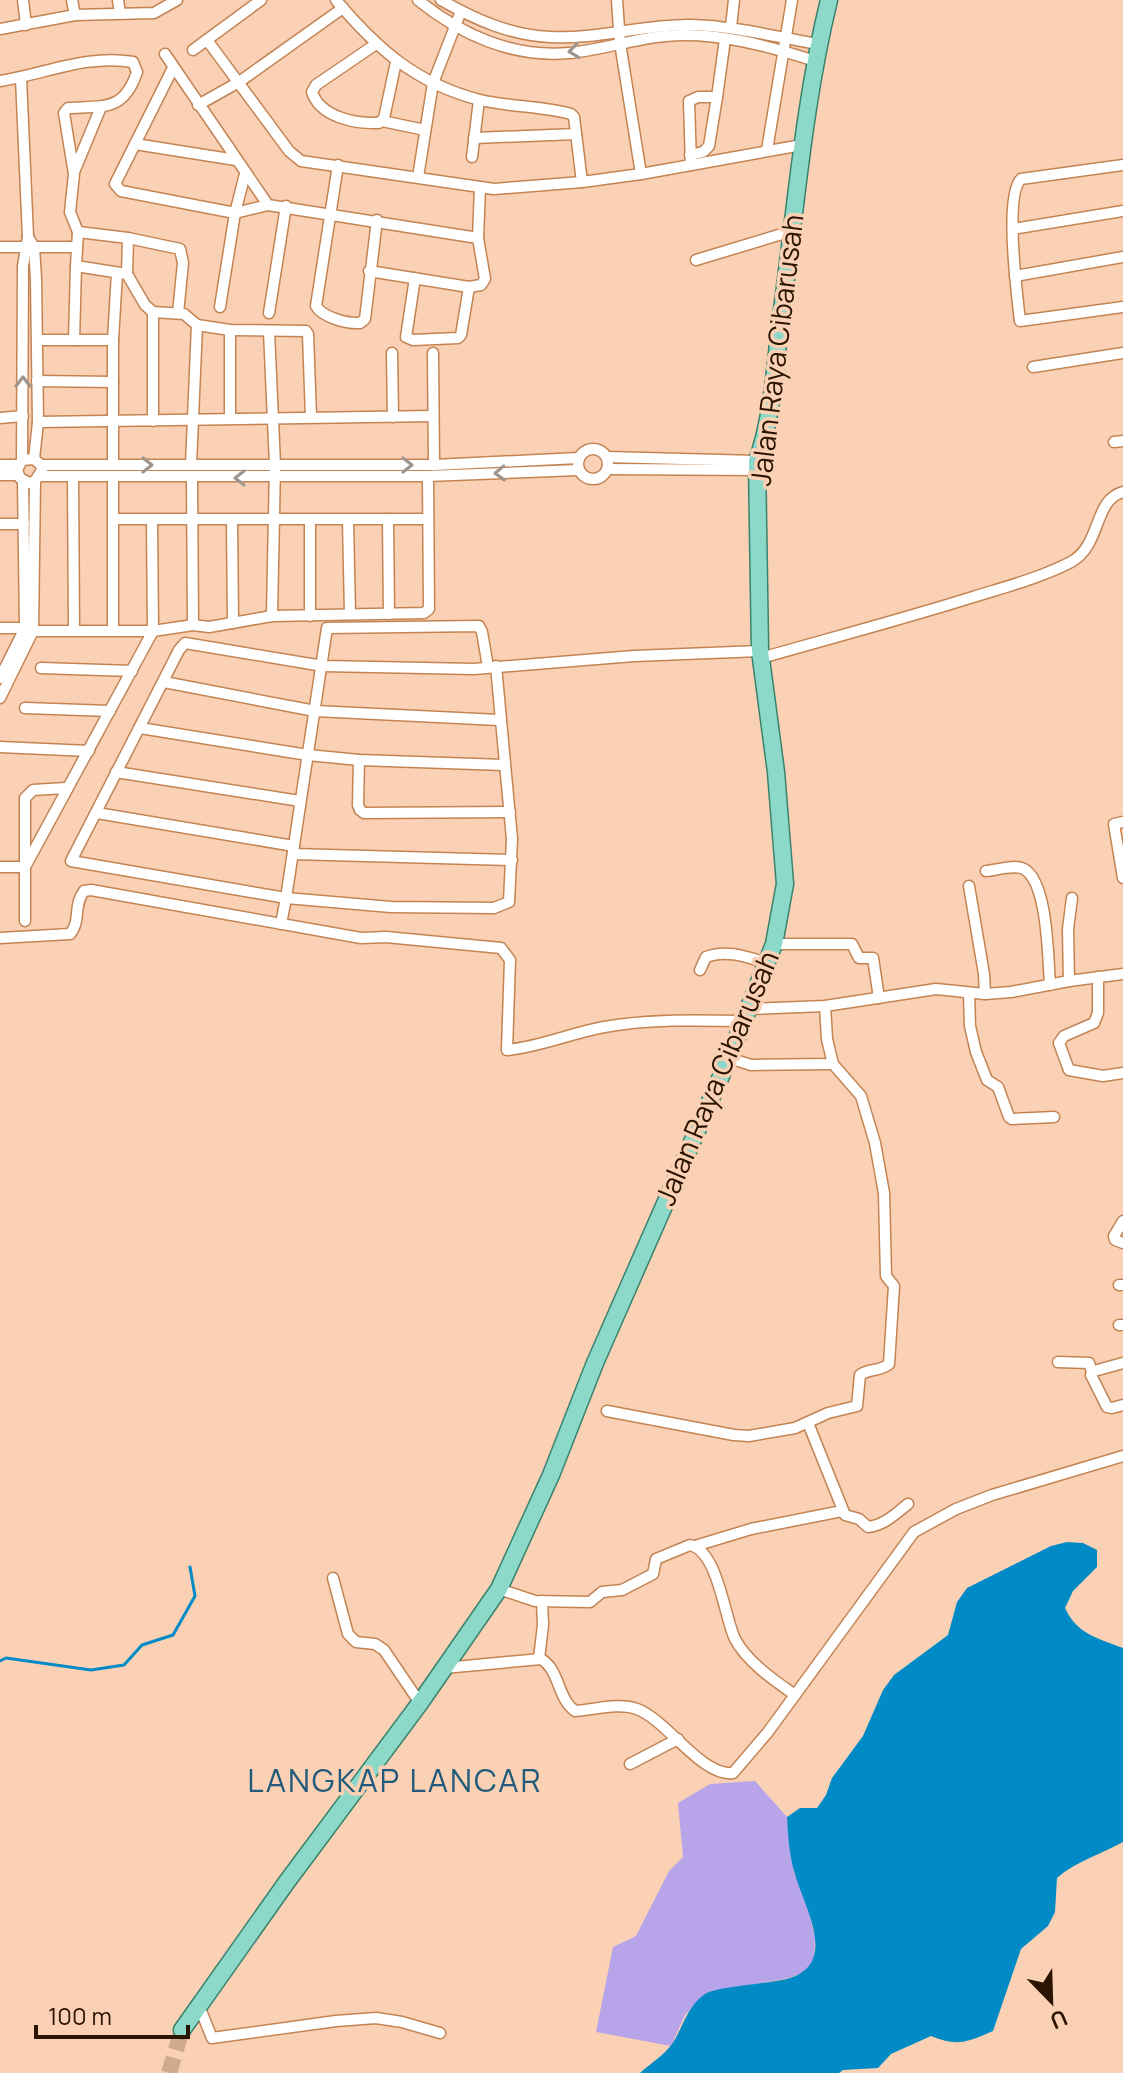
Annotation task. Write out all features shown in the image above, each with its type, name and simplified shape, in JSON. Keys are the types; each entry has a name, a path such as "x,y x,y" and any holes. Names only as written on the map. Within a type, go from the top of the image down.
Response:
{"main road":[{"name":"Jalan Raya Cibarusah","path":"182,2030 499,1589 551,1475 595,1363 729,1058 774,944 785,884 776,772 760,654 758,465 775,372 802,145 829,0"}],"street":[{"path":"23,0 26,25"},
{"path":"72,0 75,15"},
{"path":"118,0 120,13"},
{"path":"193,50 261,0"},
{"path":"418,0 454,27 504,48 526,52 571,53 668,36 725,39 784,51 817,52"},
{"path":"441,0 491,26 534,35 574,36 666,26 731,27 786,39 817,52"},
{"path":"617,0 620,43 641,174"},
{"path":"731,27 734,0"},
{"path":"767,150 792,0"},
{"path":"0,29 75,15 143,14 170,2"},
{"path":"198,105 239,82 339,4 396,62 433,83 479,100 571,114 574,117 582,182"},
{"path":"418,177 433,83 461,11"},
{"path":"690,160 709,146 725,39"},
{"path":"207,40 294,158 301,161 480,188 582,182 641,174 690,160 802,145"},
{"path":"376,44 316,85 312,92 316,101 335,116 425,130"},
{"path":"165,54 268,205"},
{"path":"0,81 78,62 133,62 137,72 132,89 123,99 101,107 68,108 65,111 74,174 70,212 78,232 74,340"},
{"path":"382,121 396,62"},
{"path":"173,68 115,184 121,191 235,213 268,205 286,206 478,238"},
{"path":"0,678 29,630 24,524 38,422 37,340 21,78"},
{"path":"690,160 689,101 698,97 717,97"},
{"path":"472,157 479,100"},
{"path":"74,174 101,107"},
{"path":"474,138 576,134"},
{"path":"135,144 236,160"},
{"path":"338,165 317,310 354,324 365,319 377,220"},
{"path":"1123,165 1021,179 1014,189 1013,229 1020,321 1123,307"},
{"path":"220,307 235,213 245,174"},
{"path":"369,271 469,287 481,285 485,279 478,238 480,188"},
{"path":"269,313 286,206"},
{"path":"1013,229 1123,211"},
{"path":"696,260 792,231"},
{"path":"78,232 180,249 183,263 178,313"},
{"path":"113,630 113,340 128,238"},
{"path":"0,698 29,630 29,470 23,416 29,243"},
{"path":"0,247 29,243 77,247"},
{"path":"1015,276 1123,257"},
{"path":"76,266 122,274 153,312 178,313 190,317 197,325 230,330 303,329 308,334 311,417"},
{"path":"415,278 406,337 413,340 458,338 469,287"},
{"path":"153,312 153,421"},
{"path":"191,465 197,325"},
{"path":"230,330 230,419"},
{"path":"269,331 275,465 272,616"},
{"path":"37,340 113,340"},
{"path":"392,353 393,417"},
{"path":"433,353 434,465"},
{"path":"1033,367 1123,353"},
{"path":"37,381 113,382"},
{"path":"0,418 23,416"},
{"path":"38,422 433,416"},
{"path":"592,448 607,457 758,465 607,469 596,479 583,476 578,464 583,451 592,448"},
{"path":"607,457 607,469"},
{"path":"0,465 73,478 113,471 191,465 578,464"},
{"path":"0,475 29,470 113,471 192,478 428,476 578,464"},
{"path":"0,628 153,631 193,625 209,627 272,616 424,613 429,609 428,476"},
{"path":"73,478 74,630"},
{"path":"192,478 193,625"},
{"path":"281,924 286,898 300,801 323,666 326,630 330,626 479,626 482,632 492,667 510,812 512,860 509,902 494,908 391,907 286,898 71,861 185,643 323,666 492,667 760,654 929,611 1056,569 1085,553 1103,509 1111,498 1123,492"},
{"path":"114,519 428,519"},
{"path":"388,519 389,614"},
{"path":"25,867 153,631 152,521"},
{"path":"232,521 233,623"},
{"path":"310,521 310,616"},
{"path":"348,521 350,614"},
{"path":"0,524 24,524"},
{"path":"41,668 132,671"},
{"path":"164,682 315,711 499,720"},
{"path":"25,708 110,711"},
{"path":"140,728 308,755 504,765"},
{"path":"0,747 89,751"},
{"path":"359,760 358,805 364,813 510,812"},
{"path":"116,772 300,801"},
{"path":"25,921 25,798 33,790 66,788"},
{"path":"97,813 293,850 512,860"},
{"path":"1123,822 1114,824 1123,878"},
{"path":"0,867 25,867"},
{"path":"986,871 1023,869 1038,886 1050,985"},
{"path":"969,886 985,994"},
{"path":"0,938 70,934 76,925 79,897 84,891 91,890 361,938 386,937 501,948 510,960 507,1050 524,1049 608,1026 746,1015 936,989 985,994 1123,974"},
{"path":"1069,981 1068,929 1072,898"},
{"path":"774,944 852,944 859,958 873,958 879,998"},
{"path":"700,970 702,962 714,954 727,953 767,963"},
{"path":"1098,977 1098,1013 1094,1023 1089,1028 1064,1036 1059,1043 1069,1070 1103,1076 1123,1073"},
{"path":"969,993 970,1026 976,1052 987,1080 998,1087 1009,1117 1054,1117"},
{"path":"607,1411 743,1436 795,1428 835,1411 854,1409 857,1406 860,1375 889,1364 894,1286 886,1276 884,1193 865,1105 856,1089 833,1064 825,1006"},
{"path":"729,1058 751,1065 833,1064"},
{"path":"1123,1221 1114,1236 1123,1243"},
{"path":"1058,1362 1089,1363 1105,1405 1110,1408 1123,1405"},
{"path":"1092,1372 1123,1363"},
{"path":"808,1423 845,1515 874,1527 908,1504"},
{"path":"442,1668 539,1659 547,1663 565,1701 575,1711 633,1707 641,1710 717,1772 733,1773 795,1695 914,1532 956,1509 992,1495 1123,1456"},
{"path":"499,1589 542,1601 590,1602 602,1592 622,1590 653,1574 656,1559 690,1545 842,1511"},
{"path":"695,1546 705,1555 712,1570 738,1644 780,1685 795,1695"},
{"path":"333,1578 348,1634 356,1642 375,1644 384,1650 420,1703"},
{"path":"539,1659 542,1601"},
{"path":"630,1764 678,1739"},
{"path":"199,2006 212,2038 305,2024 376,2018 440,2033"}],"shaded area":[{"path":"755,1781 787,1817 794,1873 807,1904 815,1938 814,1958 805,1972 789,1978 707,1993 685,2015 671,2046 596,2032 613,1947 636,1936 669,1871 683,1857 678,1803 710,1784"}],"water":[{"path":"1067,1542 1083,1543 1097,1550 1097,1567 1073,1591 1065,1608 1082,1629 1123,1648 1123,1842 1057,1878 1055,1912 1048,1926 1021,1949 993,2031 962,2042 931,2036 891,2054 878,2068 843,2070 839,2073 640,2073 669,2048 690,2011 705,1994 790,1978 805,1970 813,1959 814,1930 792,1864 787,1817 800,1808 817,1808 832,1778 863,1736 883,1690 894,1675 948,1635 957,1602 967,1588 1051,1546"}],"waterway":[{"path":"0,1661 6,1658 91,1670 124,1665 142,1645 173,1635 195,1596 190,1567"}],"tunnel":[{"path":"169,2073 182,2030"}],"district":[{"name":"LANGKAP LANCAR","path":"395,1781"}]}
